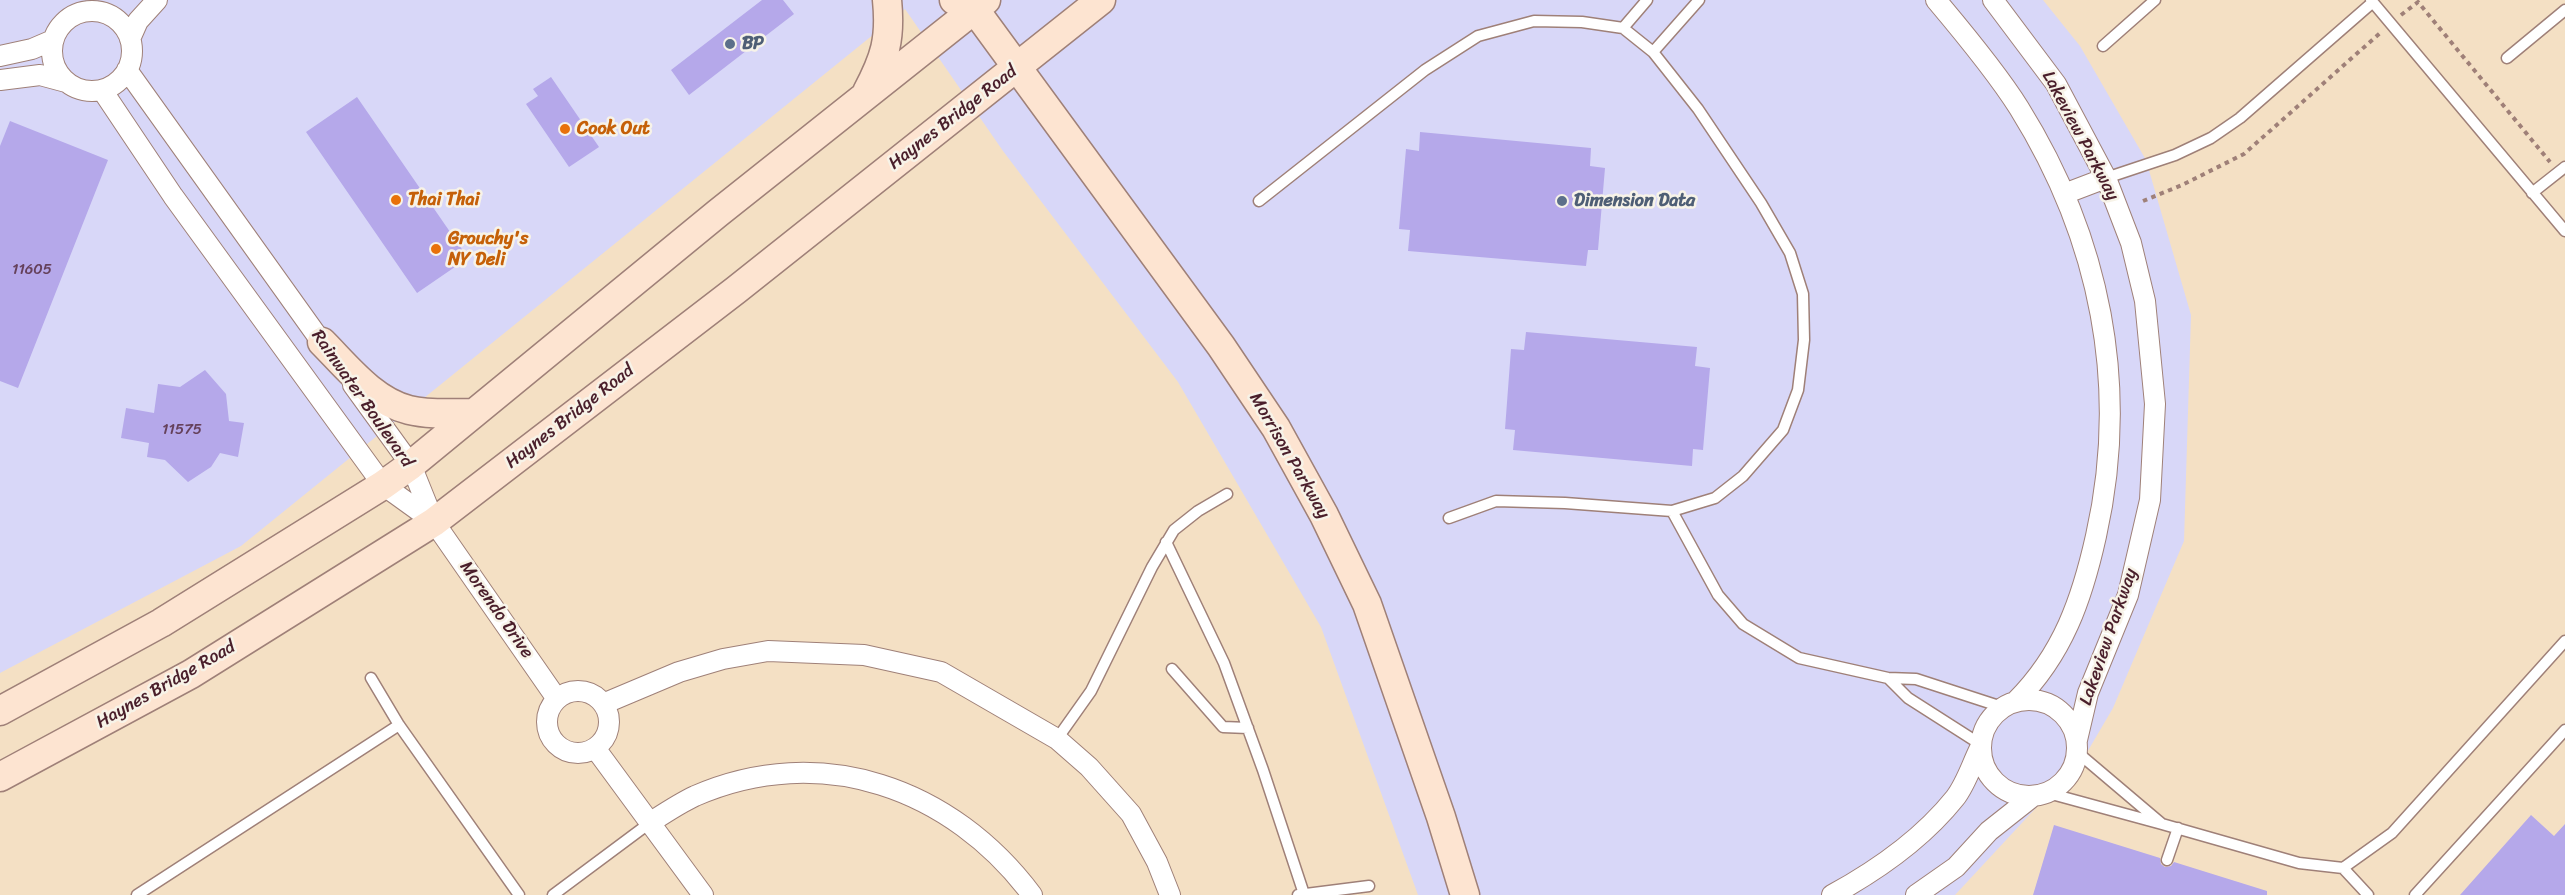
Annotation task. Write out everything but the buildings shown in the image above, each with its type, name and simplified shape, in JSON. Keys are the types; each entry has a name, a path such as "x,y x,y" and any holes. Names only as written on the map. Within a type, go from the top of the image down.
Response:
{"main road":[{"path":"865,96 882,63 890,27 887,0"},
{"name":"Haynes Bridge Road","path":"0,777 191,674 434,522 736,290 1101,0"},
{"path":"0,711 161,623 383,485 411,465 718,213 865,96 972,2"},
{"name":"Morrison Parkway","path":"972,2 1017,68 1221,346 1276,428 1324,515 1367,604 1465,895"},
{"path":"322,342 369,388 389,403 410,411 474,413"},
{"path":"1456,865 1487,895"}],"street":[{"path":"105,12 122,0"},
{"path":"130,39 138,21 157,0"},
{"path":"1832,895 1863,878 1924,831 1956,796 1980,746 1983,732 1990,718 2009,704 2056,651 2086,581 2106,494 2111,405 2103,324 2088,255 2064,194 2019,108 1936,0"},
{"name":"Lakeview Parkway","path":"1993,0 2056,84 2106,178 2131,243 2145,301 2155,404 2150,500 2128,595 2088,693 2077,746"},
{"path":"0,80 40,75 66,82 80,90 102,90 118,81 131,61 130,39 116,18 105,12 88,10 65,20 53,40 52,56 56,70 66,82"},
{"path":"0,56 32,49 53,40"},
{"name":"Rainwater Boulevard","path":"127,70 411,465 434,522"},
{"name":"Rainwater Boulevard","path":"102,90 173,196 383,485 434,522"},
{"path":"2064,194 2106,178"},
{"name":"Morendo Drive","path":"434,522 557,699"},
{"path":"603,704 679,672 723,659 768,651 864,655 941,672 1057,739 1089,767 1131,814 1157,862 1170,895"},
{"path":"576,691 586,692 603,704 609,722 602,741 595,748 586,752 566,751 551,738 547,718 550,708 557,699 576,691"},
{"path":"1916,895 1956,867 1989,831 2040,795 2061,784 2071,771 2077,746 2071,724 2061,712 2048,703 2032,699 2009,704"},
{"path":"1980,746 1983,764 1990,778 1996,783 2016,795 2040,795"},
{"path":"595,748 704,895"},
{"path":"651,822 693,797 728,784 765,776 799,772 862,779 913,796 951,816 985,842 1014,870 1032,895"}],"lane":[{"path":"1623,28 1647,0"},
{"path":"1653,52 1699,0"},
{"path":"2103,46 2155,0"},
{"path":"2106,178 2175,155 2211,138 2240,118 2372,1 2565,231"},
{"path":"2507,58 2563,15"},
{"path":"1259,201 1425,70 1478,36 1533,21 1582,22 1623,28 1653,52 1698,109 1761,203 1790,253 1803,294 1804,340 1798,390 1783,430 1743,476 1715,498 1672,512 1565,503 1496,501 1449,518"},
{"path":"2532,193 2562,170"},
{"path":"1057,739 1091,692 1174,530 1227,494"},
{"path":"1672,512 1718,595 1743,624 1799,658 1888,678 1916,679 2009,704"},
{"path":"1166,542 1224,663 1248,728 1301,894 1369,886"},
{"path":"2040,795 2178,828 2300,863 2343,867 2392,834 2565,640"},
{"path":"1172,669 1222,727 1248,728"},
{"path":"371,678 399,724 519,895"},
{"path":"1888,678 1908,698 1980,746"},
{"path":"137,895 399,724"},
{"path":"2415,895 2565,730"},
{"path":"2077,746 2162,824"},
{"path":"553,895 565,892 651,822"},
{"path":"2168,860 2178,828"},
{"path":"2343,867 2368,895"}],"path":[{"path":"2143,201 2244,154 2391,23 2418,2 2562,170"}],"shaded area":[{"path":"0,0 2043,0 2080,46 2146,160 2191,315 2184,541 2113,708 2086,754 1955,895 1418,895 1321,627 1178,382 1003,151 905,9 241,546 0,673"}],"place":[{"name":"BP","path":"730,44"},
{"name":"Cook Out","path":"565,129"},
{"name":"Thai Thai","path":"396,200"},
{"name":"Dimension Data","path":"1562,201"},
{"name":"Grouchy's NY Deli","path":"436,249"}]}
